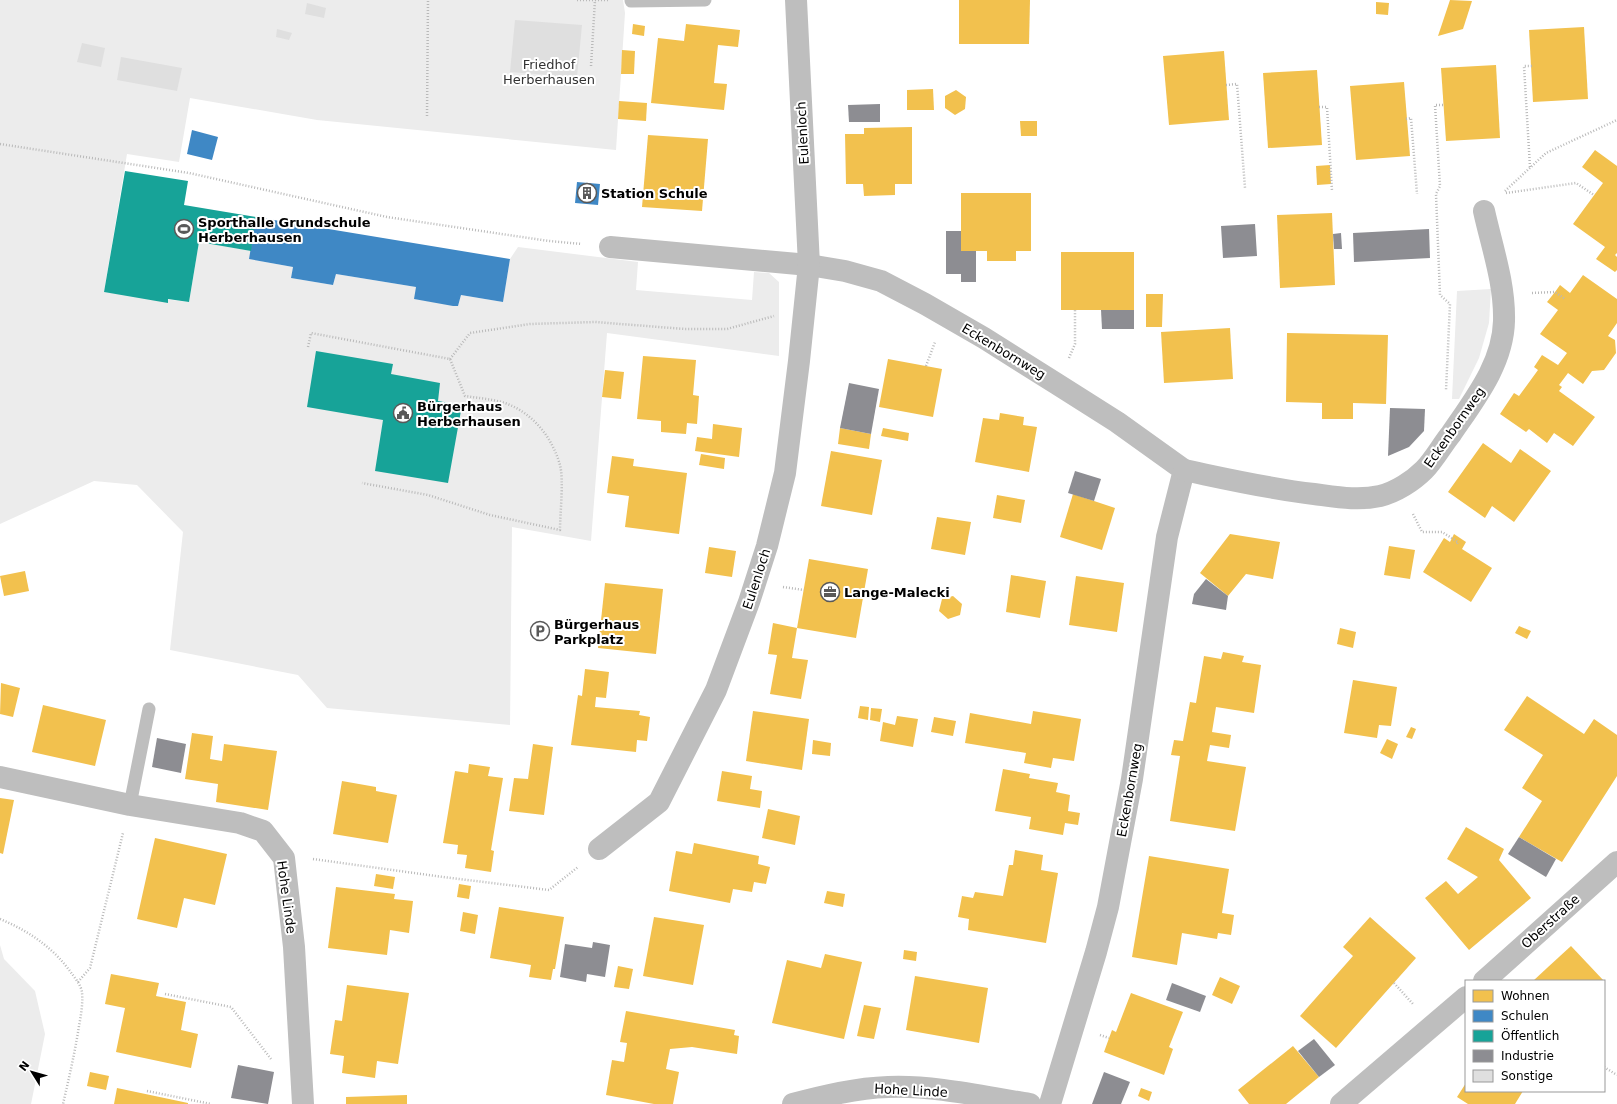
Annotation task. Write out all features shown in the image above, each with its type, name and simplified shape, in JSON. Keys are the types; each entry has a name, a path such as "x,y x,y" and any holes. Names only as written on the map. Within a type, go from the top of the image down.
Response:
{"street":[{"name":"Eulenloch","path":"599,849 659,802 716,690 749,602 767,546 785,473 809,265 796,0"},
{"name":"Eckenbornweg","path":"809,265 845,271 881,281 944,315 1117,422 1184,470 1272,489 1363,499 1382,496 1399,489 1424,470 1478,394 1491,371 1499,348 1504,322 1503,295 1484,211"},
{"path":"610,247 809,265"},
{"name":"Eckenbornweg","path":"1050,1104 1108,907 1132,778 1168,537 1184,470"},
{"name":"Hohe Linde","path":"0,777 130,805 240,823 263,831 284,858 294,947 303,1104"},
{"name":"Oberstraße","path":"1485,980 1617,862"},
{"path":"1341,1104 1465,998"},
{"name":"Hohe Linde","path":"793,1104 857,1089 890,1087 927,1088 1030,1104"}],"lane":[{"path":"631,1 706,0"},
{"path":"130,805 149,709"}],"path":[{"path":"427,116 428,0"},
{"path":"578,0 631,1"},
{"path":"591,66 595,0"},
{"path":"1530,167 1524,66 1532,66"},
{"path":"1226,85 1237,84 1245,188"},
{"path":"1443,105 1435,105 1440,186 1436,194 1440,295 1450,304 1445,398"},
{"path":"1320,107 1327,107 1332,191"},
{"path":"1406,119 1411,118 1417,194"},
{"path":"1594,195 1576,183 1502,194 1546,153 1617,120"},
{"path":"0,144 190,173 387,217 549,241 610,247"},
{"path":"1503,295 1555,292 1565,299"},
{"path":"450,359 470,333 523,326 595,322 685,330 727,329 805,308"},
{"path":"1057,384 1075,344 1075,310"},
{"path":"308,347 311,333 450,359"},
{"path":"362,483 428,495 490,516 560,530 560,466 553,446 544,432 534,421 519,409 504,403 465,396 450,359"},
{"path":"1399,489 1422,532 1442,532 1458,542 1456,545"},
{"path":"78,982 90,968 130,805"},
{"path":"317,859 549,890 599,849"},
{"path":"0,919 19,927 41,941 64,962 78,982 82,991 82,1007 63,1104"},
{"path":"165,994 231,1007 274,1063"},
{"path":"1605,1068 1617,1075"},
{"path":"148,1091 210,1104"}],"green space":[{"name":"Friedhof Herberhausen","path":"0,0 623,0 625,13 616,150 317,120 190,98 179,162 127,154 104,292 189,302 199,242 251,251 249,259 293,267 291,278 333,285 336,274 416,287 415,299 458,306 461,295 503,302 510,259 518,247 638,262 636,290 752,300 754,272 769,273 779,282 779,356 607,333 591,541 512,527 510,725 327,708 298,675 170,650 183,532 137,485 94,481 0,524"},
{"path":"1491,289 1489,323 1479,358 1459,399 1452,399 1457,291"},
{"path":"0,945 4,959 35,991 45,1034 31,1104 0,1104"}],"building: Wohnen":[{"path":"959,0 1030,0 1029,44 959,44"},
{"path":"1450,0 1472,1 1463,29 1438,36"},
{"path":"1376,2 1389,3 1388,15 1376,14"},
{"path":"633,24 645,26 644,36 632,34"},
{"path":"686,24 740,30 738,47 718,45 714,83 727,84 724,110 651,103 658,38 684,41"},
{"path":"1584,27 1588,99 1533,102 1529,30"},
{"path":"622,50 635,51 634,74 621,74"},
{"path":"1224,51 1229,120 1169,125 1163,56"},
{"path":"1496,65 1500,138 1446,141 1441,68"},
{"path":"1317,70 1322,145 1268,148 1263,73"},
{"path":"1404,82 1410,156 1356,160 1350,86"},
{"path":"933,89 934,110 907,110 907,90"},
{"path":"956,90 966,97 965,109 955,115 945,108 945,96"},
{"path":"619,101 647,103 646,121 618,119"},
{"path":"1020,121 1037,121 1037,136 1021,136"},
{"path":"912,127 912,184 895,184 895,195 864,196 863,184 846,184 845,134 864,134 864,128"},
{"path":"648,135 708,139 702,211 642,207"},
{"path":"1595,150 1617,166 1617,253 1615,255 1617,257 1617,270 1615,272 1596,259 1605,247 1573,224 1603,183 1582,167"},
{"path":"1330,165 1331,184 1317,185 1316,166"},
{"path":"961,193 1031,193 1031,251 1016,251 1016,261 987,261 987,251 961,251"},
{"path":"1332,213 1335,285 1280,288 1277,215"},
{"path":"1061,252 1134,252 1134,310 1061,310"},
{"path":"1583,275 1617,299 1617,323 1608,336 1615,340 1616,353 1604,370 1592,371 1583,384 1568,373 1559,385 1562,387 1559,391 1595,417 1573,446 1554,433 1547,443 1529,429 1526,432 1500,414 1514,393 1519,396 1538,370 1534,367 1542,355 1558,365 1567,353 1540,334 1558,310 1547,302 1560,285 1570,293"},
{"path":"1146,294 1163,294 1162,327 1146,327"},
{"path":"1230,328 1233,379 1164,383 1161,332"},
{"path":"1287,333 1388,335 1386,404 1353,403 1353,419 1322,419 1322,403 1286,402"},
{"path":"643,356 696,360 693,395 699,396 697,424 687,423 686,434 661,432 661,421 637,419"},
{"path":"888,359 942,369 933,417 879,407"},
{"path":"605,370 624,372 621,399 602,397"},
{"path":"1000,413 1024,417 1023,425 1037,427 1029,472 975,462 983,418 999,420"},
{"path":"713,424 742,428 739,457 695,451 697,437 712,439"},
{"path":"840,428 871,434 869,449 838,444"},
{"path":"883,428 909,433 908,441 881,436"},
{"path":"1483,443 1511,463 1520,449 1551,471 1514,522 1492,506 1485,518 1448,492"},
{"path":"831,451 882,460 872,515 821,506"},
{"path":"701,454 725,458 724,469 699,465"},
{"path":"612,456 634,459 633,466 687,473 679,534 625,527 629,496 607,493"},
{"path":"1073,494 1115,508 1102,550 1060,537"},
{"path":"997,495 1025,500 1021,523 993,518"},
{"path":"937,517 971,522 965,555 931,549"},
{"path":"1230,534 1280,542 1273,579 1246,574 1228,596 1200,573"},
{"path":"1454,534 1466,542 1462,549 1492,568 1471,602 1423,572 1444,538 1450,542"},
{"path":"1389,546 1415,550 1410,579 1384,575"},
{"path":"709,547 736,551 732,577 705,573"},
{"path":"809,559 868,569 856,638 797,628"},
{"path":"25,571 29,591 4,596 0,576"},
{"path":"1011,575 1046,581 1040,618 1006,612"},
{"path":"1076,576 1124,583 1117,632 1069,625"},
{"path":"605,583 663,589 656,654 598,648"},
{"path":"953,596 962,604 960,615 948,619 939,611 942,599"},
{"path":"773,623 797,628 792,658 808,660 801,699 770,694 777,655 768,654"},
{"path":"1519,626 1531,631 1527,639 1515,633"},
{"path":"1340,628 1356,632 1353,648 1337,644"},
{"path":"1223,652 1244,656 1242,662 1261,665 1254,713 1216,707 1212,732 1231,735 1229,748 1210,745 1207,761 1246,767 1235,831 1170,821 1180,756 1171,755 1174,740 1183,741 1190,702 1196,703 1204,656 1221,659"},
{"path":"585,669 609,672 606,698 596,697 595,707 640,711 639,715 650,717 647,741 637,740 636,752 571,745 578,695 582,696"},
{"path":"1353,680 1397,687 1391,726 1379,725 1377,738 1344,733"},
{"path":"1,683 20,688 13,717 0,714"},
{"path":"1527,696 1584,734 1594,719 1617,735 1617,776 1562,862 1519,837 1542,801 1522,788 1543,755 1504,730"},
{"path":"43,705 106,720 95,766 32,752"},
{"path":"860,706 869,707 868,720 858,718"},
{"path":"871,708 882,709 880,722 870,720"},
{"path":"753,711 809,719 802,770 746,761"},
{"path":"1033,711 1081,719 1074,761 1053,758 1051,768 1024,763 1026,753 965,743 970,713 1031,724"},
{"path":"897,716 918,719 913,747 880,741 883,722 895,725"},
{"path":"934,717 956,721 953,736 931,732"},
{"path":"1411,727 1416,729 1412,739 1406,737"},
{"path":"192,733 213,736 210,759 222,761 224,744 277,751 268,810 216,802 218,784 185,779"},
{"path":"1387,739 1398,744 1392,759 1380,753"},
{"path":"813,740 831,743 830,756 812,754"},
{"path":"533,744 553,747 544,815 509,811 514,778 528,779"},
{"path":"469,764 490,767 488,776 503,778 491,850 494,851 491,872 465,868 467,855 457,854 458,845 443,843 455,771 468,773"},
{"path":"1003,769 1030,774 1029,778 1058,783 1056,792 1070,795 1068,811 1080,813 1078,825 1065,823 1063,835 1029,829 1031,817 995,811"},
{"path":"722,771 752,776 750,789 762,791 760,808 717,801"},
{"path":"342,781 376,787 376,791 397,795 388,843 333,834"},
{"path":"0,798 14,800 3,854 0,853"},
{"path":"768,809 800,816 795,845 762,838"},
{"path":"1466,827 1504,849 1499,860 1531,898 1469,950 1425,898 1446,881 1458,894 1478,877 1447,859"},
{"path":"155,838 227,854 215,905 184,898 177,928 137,919"},
{"path":"694,843 759,856 758,864 770,867 766,884 754,882 752,892 733,889 730,903 669,891 676,851 692,854"},
{"path":"1015,850 1043,855 1041,870 1058,873 1046,943 968,930 969,919 958,917 962,896 973,898 975,892 1003,896 1009,865 1013,865"},
{"path":"1149,856 1229,869 1222,913 1234,915 1231,935 1218,933 1217,939 1182,933 1177,965 1132,957"},
{"path":"376,874 395,877 393,889 374,886"},
{"path":"459,884 471,886 469,899 457,897"},
{"path":"336,887 395,894 394,899 413,901 409,933 390,930 387,955 328,948"},
{"path":"827,891 845,894 843,907 824,903"},
{"path":"499,907 564,917 555,969 553,969 551,980 529,977 531,965 490,958"},
{"path":"463,912 478,915 475,934 460,931"},
{"path":"654,917 704,925 693,985 643,976"},
{"path":"1370,917 1416,958 1336,1048 1300,1016 1353,956 1343,947"},
{"path":"1571,946 1603,980 1534,980"},
{"path":"904,950 917,952 916,961 903,959"},
{"path":"825,954 862,962 844,1039 772,1023 787,960 821,968"},
{"path":"618,966 633,969 629,989 614,987"},
{"path":"111,974 159,983 156,996 186,1002 181,1030 198,1034 191,1068 116,1052 125,1008 105,1004"},
{"path":"915,976 988,988 979,1043 906,1030"},
{"path":"1220,977 1240,986 1232,1004 1212,995"},
{"path":"347,985 409,993 398,1064 377,1061 375,1078 342,1073 344,1056 330,1054 335,1020 342,1021"},
{"path":"1131,993 1183,1012 1169,1047 1173,1049 1164,1075 1104,1052 1112,1030 1116,1032"},
{"path":"864,1005 881,1008 874,1039 857,1036"},
{"path":"626,1011 735,1030 734,1035 739,1036 737,1054 692,1047 670,1049 666,1069 679,1072 673,1104 654,1104 606,1095 612,1060 624,1062 627,1043 620,1042"},
{"path":"1293,1046 1319,1077 1286,1104 1249,1104 1238,1090"},
{"path":"90,1072 109,1076 106,1090 87,1086"},
{"path":"1465,1085 1465,1092 1522,1092 1515,1104 1468,1104 1457,1097"},
{"path":"117,1088 188,1103 188,1104 114,1104"},
{"path":"1141,1088 1152,1092 1149,1101 1138,1096"},
{"path":"407,1095 407,1104 346,1104 346,1097"}],"building: Schulen":[{"path":"192,130 218,137 212,160 187,154"},
{"name":"Station Schule","path":"577,182 600,184 598,205 575,203"},
{"path":"256,217 510,259 503,302 461,295 458,306 453,306 414,299 416,287 336,274 333,285 291,278 293,267 249,259"}],"building: Öffentlich":[{"name":"Sporthalle Grundschule Herberhausen","path":"125,171 188,181 184,205 256,217 251,251 199,242 189,302 168,299 168,303 104,292"},
{"name":"Bürgerhaus Herberhausen","path":"316,351 393,364 391,374 440,383 438,401 462,405 448,483 375,471 383,420 307,407"}],"building: Industrie":[{"path":"880,104 880,122 849,122 848,105"},
{"path":"1255,224 1257,256 1223,258 1221,226"},
{"path":"1429,229 1430,258 1354,262 1353,233"},
{"path":"946,231 961,231 961,251 976,251 976,282 961,282 961,274 946,274"},
{"path":"1341,233 1342,249 1334,249 1333,234"},
{"path":"1101,310 1134,310 1134,329 1102,329"},
{"path":"849,383 879,389 871,434 840,428"},
{"path":"1390,408 1425,409 1424,431 1409,447 1388,456"},
{"path":"1075,471 1101,479 1094,501 1068,493"},
{"path":"1206,579 1228,596 1226,610 1192,604 1194,594"},
{"path":"157,738 186,744 181,773 152,767"},
{"path":"1519,837 1556,859 1546,877 1508,854"},
{"path":"593,942 610,945 605,977 587,974 586,982 560,977 565,944 592,948"},
{"path":"1172,983 1206,996 1200,1012 1166,1000"},
{"path":"1314,1039 1335,1065 1319,1077 1298,1051"},
{"path":"238,1065 274,1072 268,1104 231,1098"},
{"path":"1104,1072 1130,1082 1121,1104 1092,1104"}],"building: Sonstige":[{"path":"307,3 326,8 324,18 305,14"},
{"path":"515,20 582,25 577,77 569,77 568,86 547,85 548,75 510,72"},
{"path":"277,29 292,33 289,40 276,37"},
{"path":"82,43 105,48 101,67 77,62"},
{"path":"121,57 182,68 177,91 117,80"}],"place":[{"name":"Station Schule","path":"587,193"},
{"name":"Sporthalle Grundschule Herberhausen","path":"184,229"},
{"name":"Bürgerhaus Herberhausen","path":"403,413"},
{"name":"Lange-Malecki","path":"830,592"},
{"name":"Bürgerhaus Parkplatz","path":"540,631"}]}
